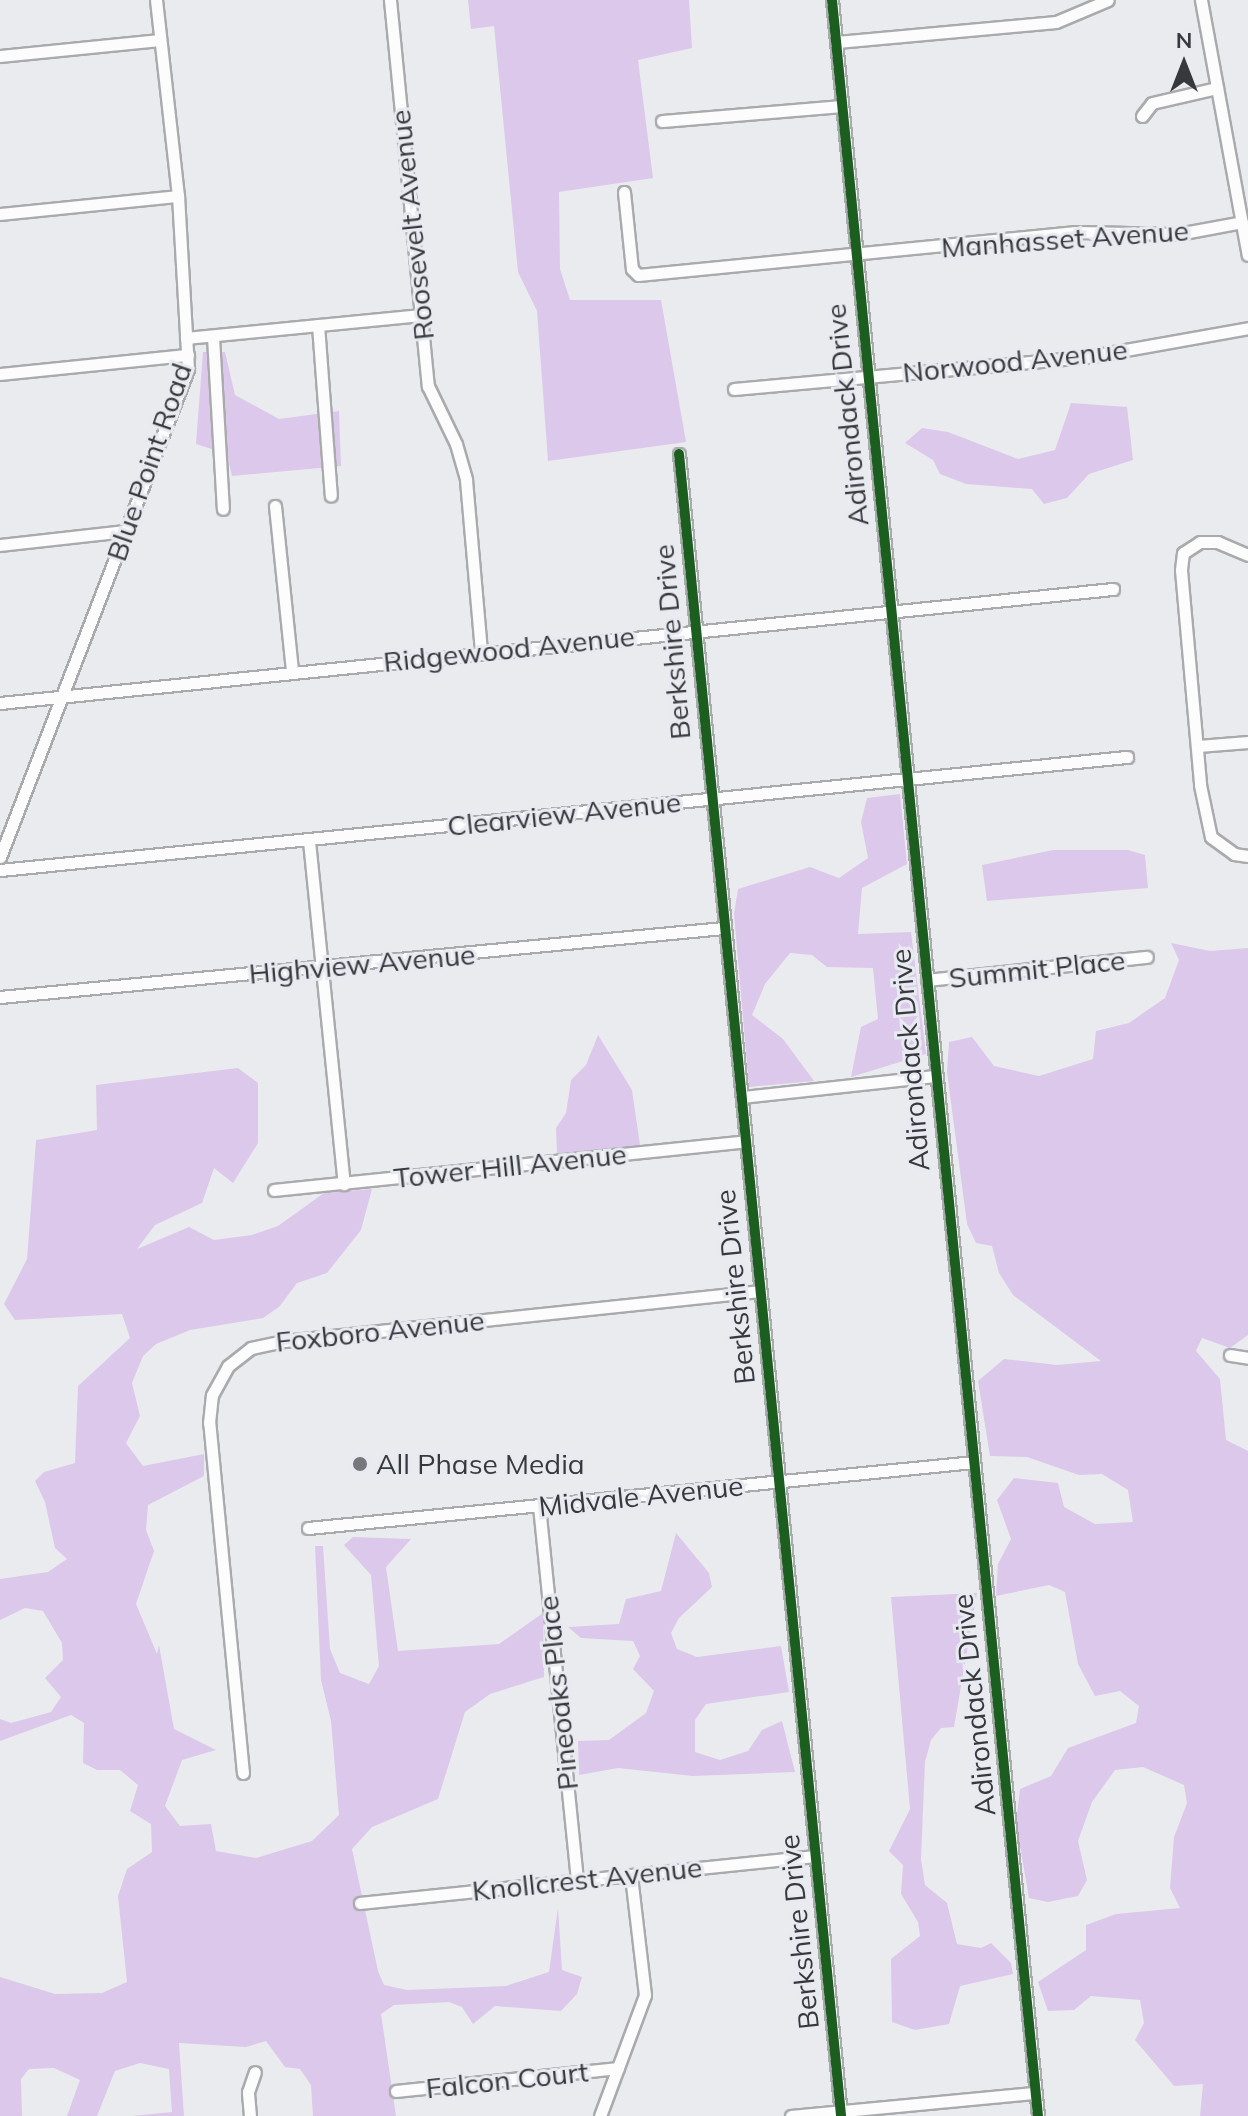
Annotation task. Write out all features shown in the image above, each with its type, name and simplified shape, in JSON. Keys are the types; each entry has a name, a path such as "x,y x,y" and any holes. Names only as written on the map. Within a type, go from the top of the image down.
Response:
{"street":[{"name":"Blue Point Road","path":"0,857 124,531 147,484 188,369 178,196 156,0"},
{"name":"Roosevelt Avenue","path":"390,0 428,386 456,444 466,480 481,652"},
{"name":"Adirondack Drive","path":"832,0 839,106 1038,2116"},
{"path":"837,42 1056,22 1108,0"},
{"path":"1201,0 1248,255"},
{"path":"0,56 159,40"},
{"path":"1142,116 1152,103 1217,88"},
{"path":"662,121 839,106"},
{"name":"Manhasset Avenue","path":"624,192 632,269 638,275 1076,232 1178,234 1242,222"},
{"path":"0,214 178,196"},
{"path":"186,338 421,315"},
{"path":"318,325 331,496"},
{"name":"Norwood Avenue","path":"734,389 1086,357 1248,328"},
{"path":"213,337 223,509"},
{"path":"0,374 188,355"},
{"name":"Berkshire Drive","path":"679,454 841,2113"},
{"path":"275,506 292,671"},
{"path":"0,545 124,531"},
{"path":"1248,555 1218,542 1200,542 1183,553 1198,746 1211,837 1234,854 1248,856"},
{"name":"Ridgewood Avenue","path":"0,703 1113,589"},
{"path":"1198,746 1248,742"},
{"name":"Clearview Avenue","path":"0,870 1127,757"},
{"path":"309,841 344,1184"},
{"name":"Highview Avenue","path":"0,997 321,969 723,928"},
{"name":"Summit Place","path":"927,980 1147,957"},
{"path":"742,1097 934,1076"},
{"name":"Tower Hill Avenue","path":"274,1190 745,1141"},
{"name":"Foxboro Avenue","path":"243,1773 209,1423 212,1395 228,1366 251,1348 284,1341 759,1291"},
{"path":"1230,1355 1248,1358"},
{"name":"Midvale Avenue","path":"308,1528 974,1462"},
{"name":"Pineoaks Place","path":"539,1506 577,1880"},
{"name":"Knollcrest Avenue","path":"360,1903 815,1856"},
{"path":"600,2116 645,1995 631,1876"},
{"name":"Falcon Court","path":"396,2091 618,2068"},
{"path":"250,2116 248,2092 255,2072"},
{"path":"791,2116 1036,2093"}],"shaded area":[{"path":"468,0 689,0 692,48 638,60 653,178 559,192 560,269 570,300 661,300 686,442 548,461 537,311 518,272 494,26 471,29"},
{"path":"203,352 225,352 235,395 279,419 339,411 341,466 232,476 227,454 196,444"},
{"path":"1071,403 1127,407 1133,460 1089,474 1067,498 1044,504 1032,489 966,484 940,474 933,460 905,443 922,428 948,432 1018,459 1055,450"},
{"path":"900,794 907,864 862,888 858,934 911,932 926,1054 851,1077 861,1027 878,1019 873,968 827,967 812,955 790,953 765,984 752,1015 783,1039 814,1081 749,1087 734,914 738,889 810,867 839,878 868,858 861,822 867,798"},
{"path":"1053,850 1128,850 1145,855 1148,888 987,901 982,865"},
{"path":"1171,943 1210,951 1248,948 1248,1335 1230,1348 1202,1338 1196,1351 1220,1379 1226,1440 1248,1451 1248,2116 1200,2116 1203,2084 1174,2086 1135,2040 1144,2023 1140,2000 1091,1996 1074,2010 1048,2011 1038,1982 1086,1950 1086,1925 1116,1914 1180,1908 1170,1888 1174,1837 1187,1803 1184,1785 1143,1767 1115,1770 1092,1802 1078,1841 1087,1880 1078,1896 1048,1902 1029,1898 1016,1823 1020,1789 1051,1776 1068,1748 1136,1723 1139,1706 1120,1691 1095,1696 1078,1664 1065,1592 1049,1585 996,1596 998,1564 1011,1539 997,1500 1014,1478 1058,1483 1064,1507 1095,1524 1133,1522 1128,1490 1102,1474 1079,1475 1027,1457 990,1456 978,1381 1004,1359 1057,1365 1101,1361 1013,1295 999,1273 992,1246 976,1243 967,1224 947,1072 949,1042 972,1037 994,1066 1039,1076 1093,1059 1096,1031 1129,1023 1165,998 1179,960"},
{"path":"598,1035 632,1090 640,1145 557,1154 556,1128 566,1113 571,1080 586,1065"},
{"path":"238,1068 258,1083 258,1143 233,1183 214,1168 202,1203 155,1225 137,1249 189,1227 214,1240 252,1235 278,1226 324,1193 372,1189 361,1230 327,1273 297,1283 279,1307 263,1318 190,1330 156,1344 143,1356 132,1383 140,1416 126,1443 143,1466 204,1454 204,1476 148,1505 146,1530 154,1551 136,1604 157,1654 159,1645 174,1729 216,1750 182,1760 165,1806 180,1826 211,1824 216,1851 256,1858 312,1841 339,1815 331,1721 321,1680 315,1546 323,1546 330,1649 340,1673 369,1684 379,1666 371,1575 344,1545 353,1537 411,1539 386,1567 398,1651 499,1644 543,1613 544,1677 490,1694 465,1712 438,1799 372,1827 352,1849 378,1971 384,1985 407,1990 506,1986 549,1972 558,1908 562,1970 582,1977 577,1994 561,2011 495,2006 473,2024 462,2007 449,2002 394,2005 381,2014 396,2116 313,2116 311,2085 300,2069 285,2067 266,2041 246,2047 179,2043 184,2116 132,2116 172,2112 169,2069 140,2063 115,2071 97,2116 67,2116 80,2080 54,2068 29,2069 21,2079 22,2116 0,2116 0,1977 55,1994 102,1993 127,1982 118,1896 127,1869 152,1852 151,1824 130,1811 138,1785 120,1770 97,1770 83,1763 84,1723 71,1715 0,1741 0,1719 11,1723 51,1712 61,1697 45,1678 63,1660 62,1643 43,1611 25,1608 0,1620 0,1579 48,1572 67,1559 55,1548 45,1502 35,1481 44,1472 75,1463 78,1386 130,1338 122,1314 15,1320 4,1304 27,1259 36,1140 97,1130 96,1085"},
{"path":"676,1533 709,1573 712,1587 679,1618 671,1633 677,1649 697,1657 781,1646 789,1692 706,1704 695,1720 695,1752 720,1760 748,1751 762,1730 782,1721 795,1772 693,1776 618,1768 579,1775 578,1741 609,1740 646,1713 654,1691 633,1669 640,1656 633,1641 581,1638 568,1627 619,1624 626,1599 661,1591"},
{"path":"977,1593 954,1727 941,1728 931,1740 925,1762 921,1859 925,1885 947,1903 957,1944 981,1948 991,1943 1011,1963 1013,1974 960,1986 949,2024 915,2030 892,2022 891,1959 920,1936 918,1922 901,1894 903,1865 889,1851 910,1809 891,1597"}],"cycle path":[{"path":"832,0 1038,2116"},
{"path":"679,454 841,2116"}],"place":[{"name":"All Phase Media","path":"360,1464"}]}
